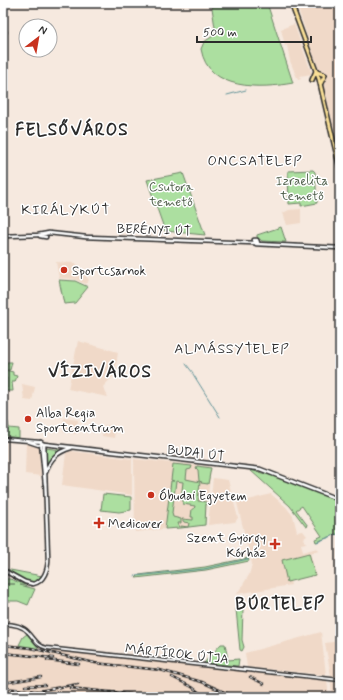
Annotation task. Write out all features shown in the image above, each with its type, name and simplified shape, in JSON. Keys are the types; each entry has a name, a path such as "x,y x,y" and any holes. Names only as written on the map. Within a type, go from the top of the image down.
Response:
{"main road":[{"path":"291,3 321,85 340,168"},
{"path":"3,30 5,32 3,34"},
{"path":"312,80 316,71"},
{"path":"316,71 325,75 321,85"},
{"name":"BERÉNYI ÚT","path":"3,236 47,235 248,243 256,242 340,248"},
{"path":"42,444 45,487"},
{"path":"5,573 33,584 39,582 45,573 48,559 42,444"},
{"name":"BUDAI ÚT","path":"42,444 260,469 340,500"},
{"path":"45,476 54,456 73,448"}],"street":[{"name":"BUDAI ÚT","path":"3,439 42,444"},
{"name":"MÁRTÍROK ÚTJA","path":"3,624 20,627 27,631 38,645 47,648 340,680"}],"shaded area":[{"path":"296,3 340,3 340,161 332,119 321,77"},
{"path":"294,24 312,74 299,76 301,79 298,80 290,61 287,45 285,46 281,29"},
{"path":"301,209 301,223 287,225 283,213 289,210"},
{"path":"56,262 75,263 89,280 86,284 74,279 59,278"},
{"path":"78,341 118,352 115,374 103,387 108,397 68,389"},
{"path":"22,384 35,387 32,401 24,400"},
{"path":"64,418 78,420 77,434 63,432"},
{"path":"104,425 116,426 114,438 102,436"},
{"path":"26,443 39,446 41,476 25,474"},
{"path":"71,451 132,459 132,495 62,485 66,453"},
{"name":"Óbudai Egyetem","path":"134,459 211,467 205,525 135,532"},
{"path":"213,478 228,480 238,518 235,522 208,525"},
{"name":"Szent György Kórház","path":"271,494 286,507 293,516 297,532 303,531 307,536 304,538 306,543 301,544 303,552 317,548 319,551 310,553 316,575 290,581 291,585 237,594 249,575 252,564 237,503"},
{"path":"321,632 326,675 247,667 245,653"},
{"path":"340,641 340,677 331,676 325,643"},
{"path":"3,643 327,681 329,697 218,697 214,694 208,695 209,697 3,697"},
{"path":"331,682 340,683 340,697 332,696"}],"green space":[{"path":"214,3 267,3 293,83 252,86 225,80 214,73 206,63 201,49 204,42 216,34 212,8"},
{"name":"Izraelita temető","path":"313,170 315,172 317,203 301,206 301,203 289,204 288,171"},
{"name":"Csutora temető","path":"183,173 205,235 165,231 147,180"},
{"path":"281,227 286,242 262,241 257,237 257,235"},
{"path":"59,280 75,281 88,287 75,303 64,304"},
{"path":"7,362 12,362 10,370 5,370 13,372 13,375 17,376 15,382 12,382 13,391 3,391 3,388 7,388 7,378 3,377 4,368 6,369"},
{"path":"8,422 9,428 19,429 19,438 6,436 5,424"},
{"path":"45,448 61,450 52,457 46,465"},
{"path":"173,464 192,466 191,469 187,470 186,479 200,482 198,501 206,502 205,525 181,528 181,526 188,527 189,523 184,522 182,519 193,520 193,517 191,517 192,509 194,509 195,506 183,504 183,500 181,499 183,482 176,481 172,513 173,517 181,519 181,523 178,523 180,528 165,529 171,481 174,481 171,480"},
{"path":"197,466 211,468 208,484 201,483 202,482 199,481 198,470 196,468"},
{"path":"250,470 274,476 340,502 340,533 316,542 315,539 322,536 302,506 296,510 308,526 306,527 290,506"},
{"path":"103,494 131,497 131,510 119,512 101,510"},
{"path":"309,553 315,575 287,582 282,560"},
{"path":"248,558 249,561 206,570 136,578 139,575 205,567"},
{"path":"5,569 42,576 36,582 32,582 15,576 7,572"},
{"path":"5,579 10,579 26,585 20,585 35,589 28,605 18,601 6,601"},
{"path":"236,609 243,609 242,640 244,647 242,651 240,650"},
{"path":"27,634 39,649 19,645 23,637"},
{"path":"221,644 225,644 228,660 239,659 238,666 204,663"}],"waterway":[{"path":"227,95 246,90"},
{"path":"186,364 193,373"},
{"path":"193,374 220,417"},
{"path":"317,542 340,533"},
{"path":"135,576 204,569 248,559"}],"railway":[{"path":"3,645 31,648 95,663 160,670 202,682 235,697"},
{"path":"3,653 53,658"},
{"path":"47,660 79,664"},
{"path":"3,683 41,677"},
{"path":"172,677 192,687 205,697"},
{"path":"250,677 264,684"},
{"path":"3,688 38,691 78,684"},
{"path":"25,686 45,685"},
{"path":"70,688 130,694"}],"place":[{"name":"Sportcsarnok","path":"64,270"},
{"name":"Alba Regia Sportcentrum","path":"28,419"},
{"name":"Óbudai Egyetem","path":"151,495"},
{"name":"Medicover","path":"99,523"},
{"name":"Szent György Kórház","path":"275,544"}],"district":[{"name":"FELSŐVÁROS","path":"72,129"},
{"name":"ONCSATELEP","path":"255,160"},
{"name":"KIRÁLYKÚT","path":"66,209"},
{"name":"ALMÁSSYTELEP","path":"232,348"},
{"name":"VÍZIVÁROS","path":"100,371"},
{"name":"BÚRTELEP","path":"280,603"}]}
